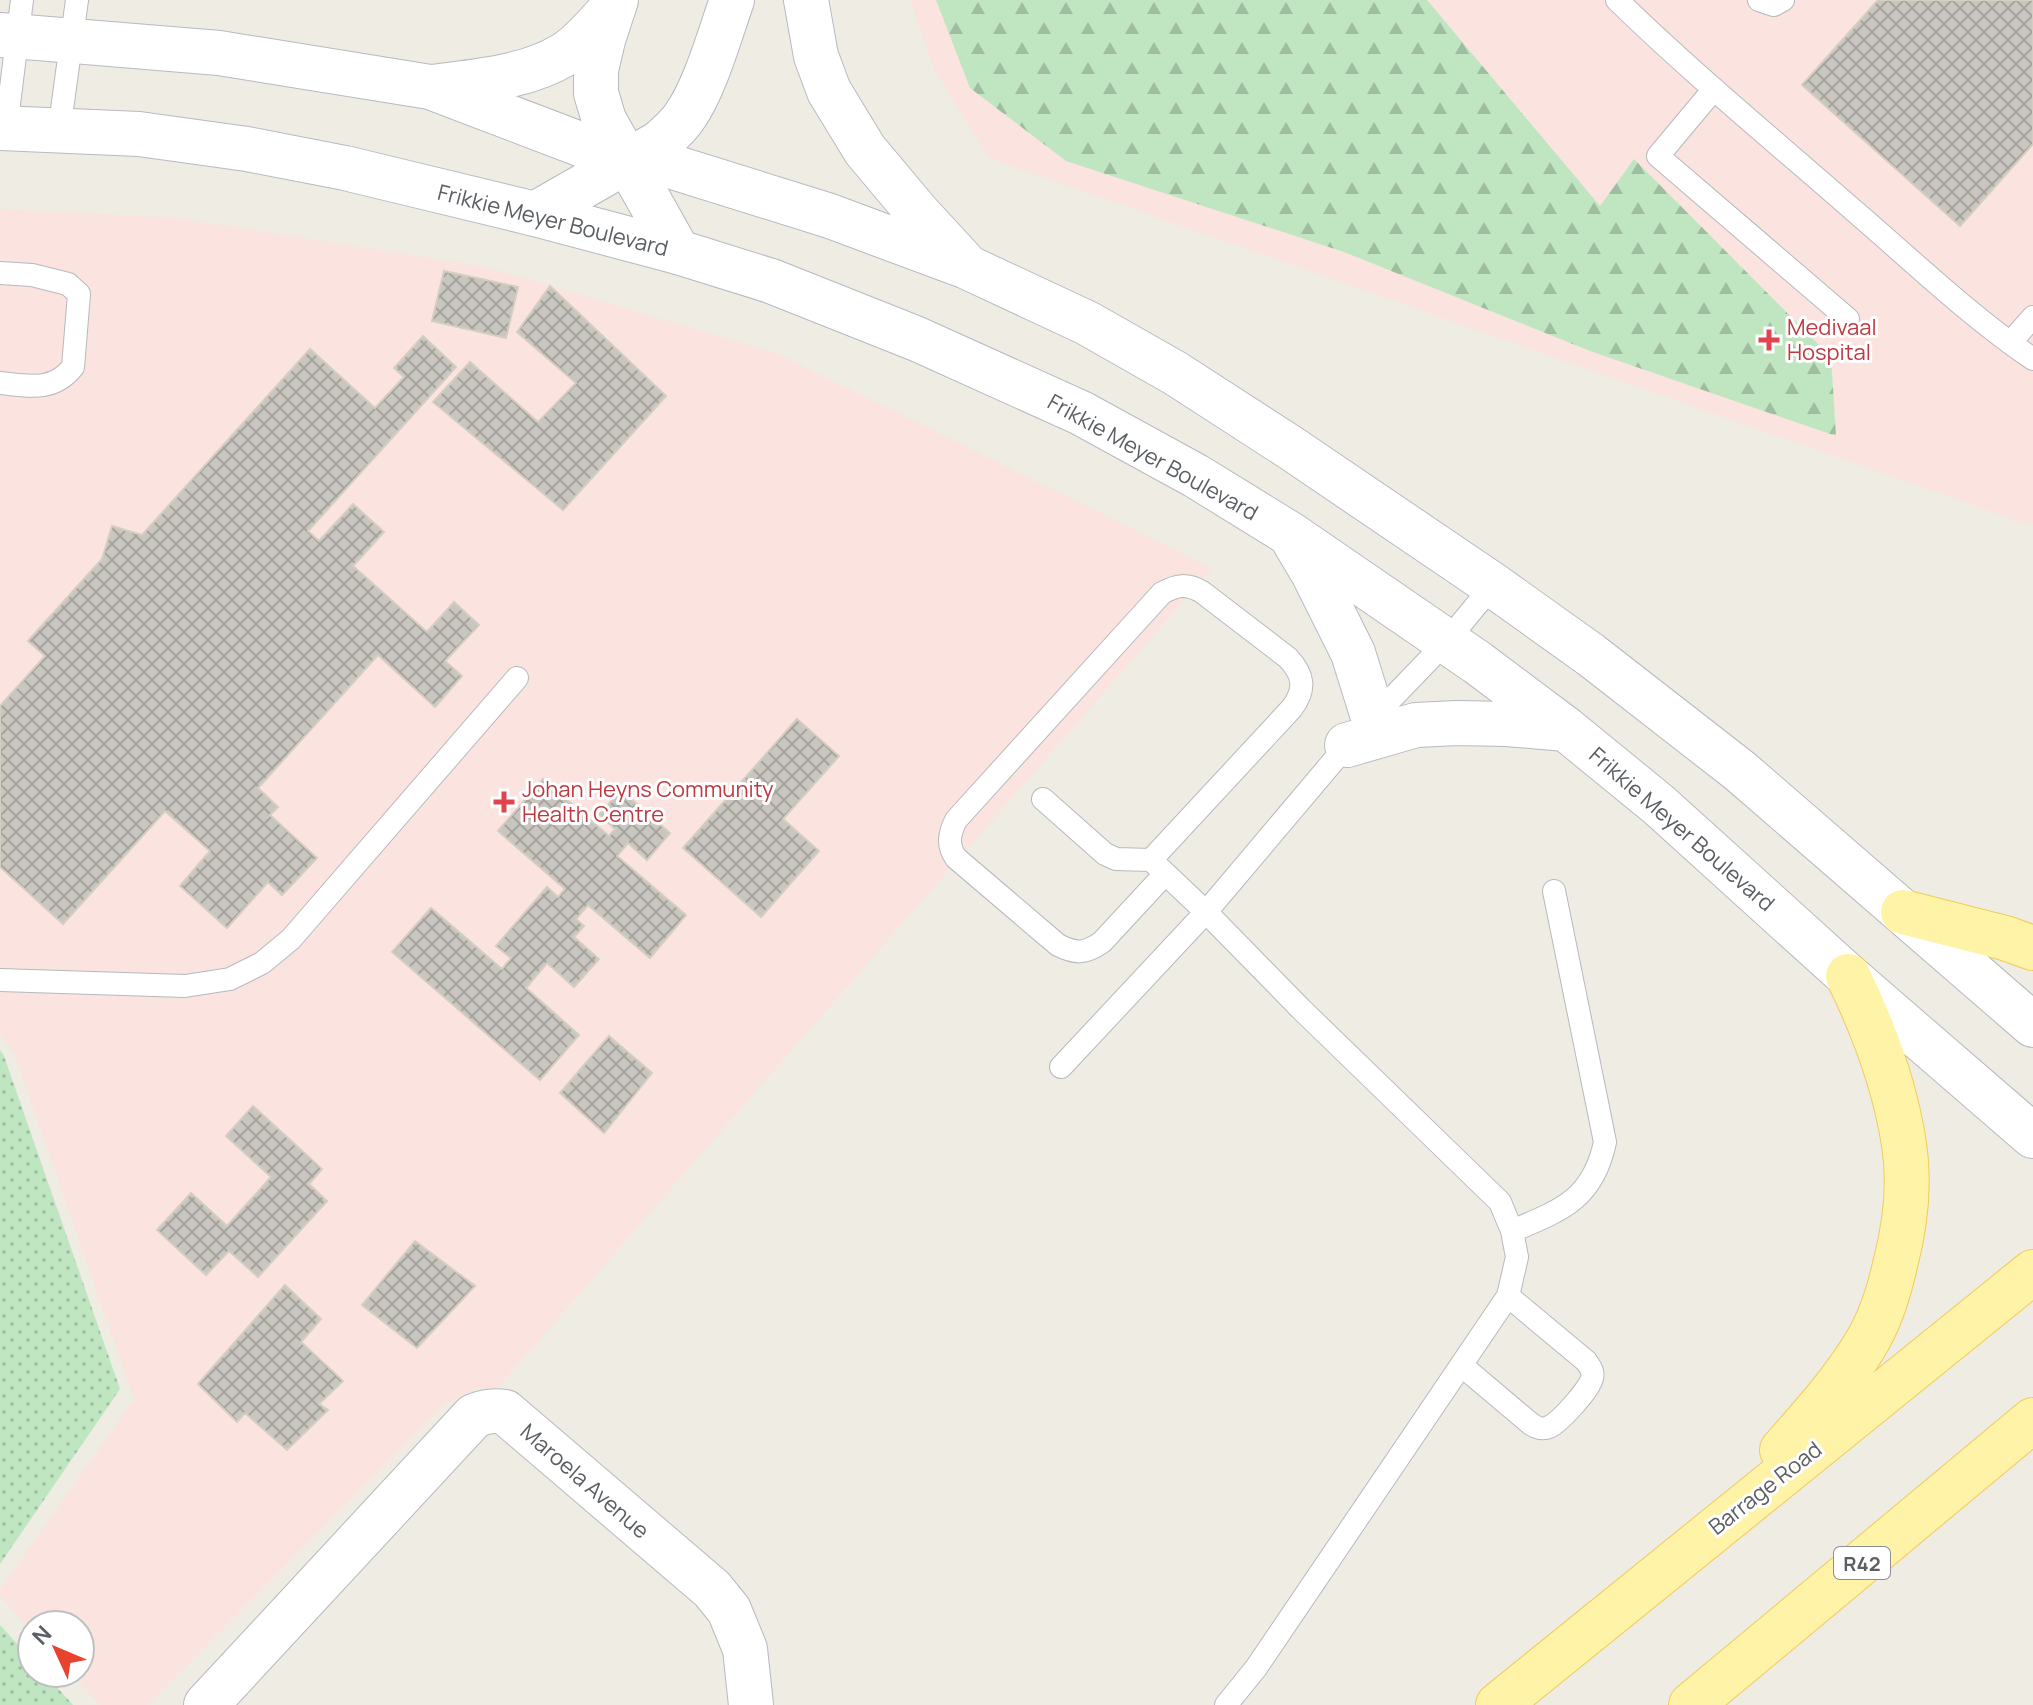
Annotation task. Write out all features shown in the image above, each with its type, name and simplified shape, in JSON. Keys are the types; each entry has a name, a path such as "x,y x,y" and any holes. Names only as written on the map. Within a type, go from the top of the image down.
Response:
{"main road":[{"path":"535,214 659,143 675,129 687,114 700,87 732,0"},
{"path":"806,0 816,56 829,91 865,150 967,267"},
{"path":"615,3 596,70 596,93 604,120 678,252"},
{"path":"430,87 494,78 554,59 565,54 587,35 615,3"},
{"path":"13,23 74,20 219,53 430,87 627,162 673,167 830,216 967,267 1087,323 1175,373 1291,448 1591,655 1740,771 2033,1025"},
{"name":"Frikkie Meyer Boulevard","path":"3,128 139,134 247,149 345,168 535,214 678,252 771,281 917,339 1081,413 1196,476 1290,534 1478,663 1566,729 1659,805 1848,976 2033,1136"},
{"path":"1290,534 1353,653 1360,731 1416,725 1507,724 1566,729"},
{"path":"1903,912 2033,948"},
{"path":"1709,1533 1837,1387 1867,1342 1888,1294 1901,1243 1906,1194 1904,1145 1890,1084 1868,1018 1848,976"},
{"name":"Barrage Road","path":"1498,1705 2033,1272"},
{"name":"Maroela Avenue","path":"206,1705 474,1416 483,1412 505,1412 712,1589 729,1610 745,1649 751,1705"},
{"name":"R42","path":"1691,1705 2033,1420"},
{"path":"1985,1460 2033,1442"}],"lane":[{"path":"1617,0 1714,89 2010,343 2033,359"},
{"path":"1759,0 1774,5 1783,0"},
{"path":"59,131 74,20"},
{"path":"3,128 13,23"},
{"path":"1714,89 1658,156 1848,319"},
{"path":"0,273 32,275 68,284 79,294 73,367 65,376 43,387 0,383"},
{"path":"2010,343 2033,317"},
{"path":"1181,585 1192,586 1288,658 1300,676 1302,689 1292,708 1158,867 1102,942 1093,949 1071,951 1058,945 956,858 950,850 949,840 956,820 1162,593 1181,585"},
{"path":"1061,1067 1206,912 1360,731 1446,642 1493,585"},
{"path":"0,980 185,986 230,979 262,963 291,939 517,678"},
{"path":"1043,799 1105,854 1158,867 1500,1202 1512,1231 1517,1257 1508,1296 1256,1668 1226,1705"},
{"path":"1512,1231 1551,1214 1574,1199 1592,1180 1601,1163 1605,1142 1554,891"},
{"path":"1461,1365 1539,1429 1554,1424 1588,1387 1592,1369 1586,1361 1508,1296"}],"shaded area":[{"name":"Medivaal Hospital","path":"910,0 2033,0 2033,523 2021,522 989,158 935,71"},
{"name":"Johan Heyns Community Health Centre","path":"0,209 177,218 486,267 776,353 1212,568 497,1388 475,1389 446,1403 147,1705 100,1705 86,1689 96,1689 96,1609 16,1609 16,1614 0,1596 0,1590 134,1399 14,1052 0,1035"}],"green space":[{"path":"936,0 1427,0 1600,206 1634,159 1831,357 1836,436 1590,351 1344,252 1066,161 970,88"},
{"path":"0,1050 120,1389 0,1564"},
{"path":"0,1625 16,1642 16,1689 58,1689 73,1705 0,1705"}],"building":[{"path":"1878,0 2033,0 2033,144 1960,226 1802,85"},
{"path":"444,271 518,287 506,338 432,321"},
{"path":"550,286 666,396 563,510 433,402 470,362 538,422 576,383 517,332"},
{"path":"423,336 456,367 308,531 319,541 353,504 384,532 353,566 427,632 454,602 479,625 445,661 462,676 435,707 378,655 258,788 278,807 270,815 317,858 282,895 268,882 227,928 180,886 210,851 165,811 63,924 0,867 0,706 45,656 28,641 102,559 112,526 142,535 310,349 375,408 404,377 394,368"},
{"path":"797,719 839,756 783,819 819,851 761,917 683,848"},
{"path":"543,779 609,836 615,829 599,815 621,790 670,833 647,860 628,843 617,856 686,915 650,958 588,905 576,919 584,926 574,937 599,959 574,987 547,963 526,988 579,1035 540,1080 392,952 431,908 502,969 511,958 496,946 547,887 558,897 565,889 498,831"},
{"path":"609,1036 652,1073 604,1133 560,1093"},
{"path":"253,1106 322,1169 309,1184 327,1201 258,1277 229,1251 206,1275 157,1230 191,1193 227,1226 271,1177 226,1136"},
{"path":"415,1241 475,1286 417,1348 362,1305"},
{"path":"285,1285 321,1319 301,1342 343,1381 319,1404 328,1410 287,1450 245,1413 237,1422 198,1384"}],"place":[{"name":"Medivaal Hospital","path":"1769,340"},
{"name":"Johan Heyns Community Health Centre","path":"504,802"}]}
